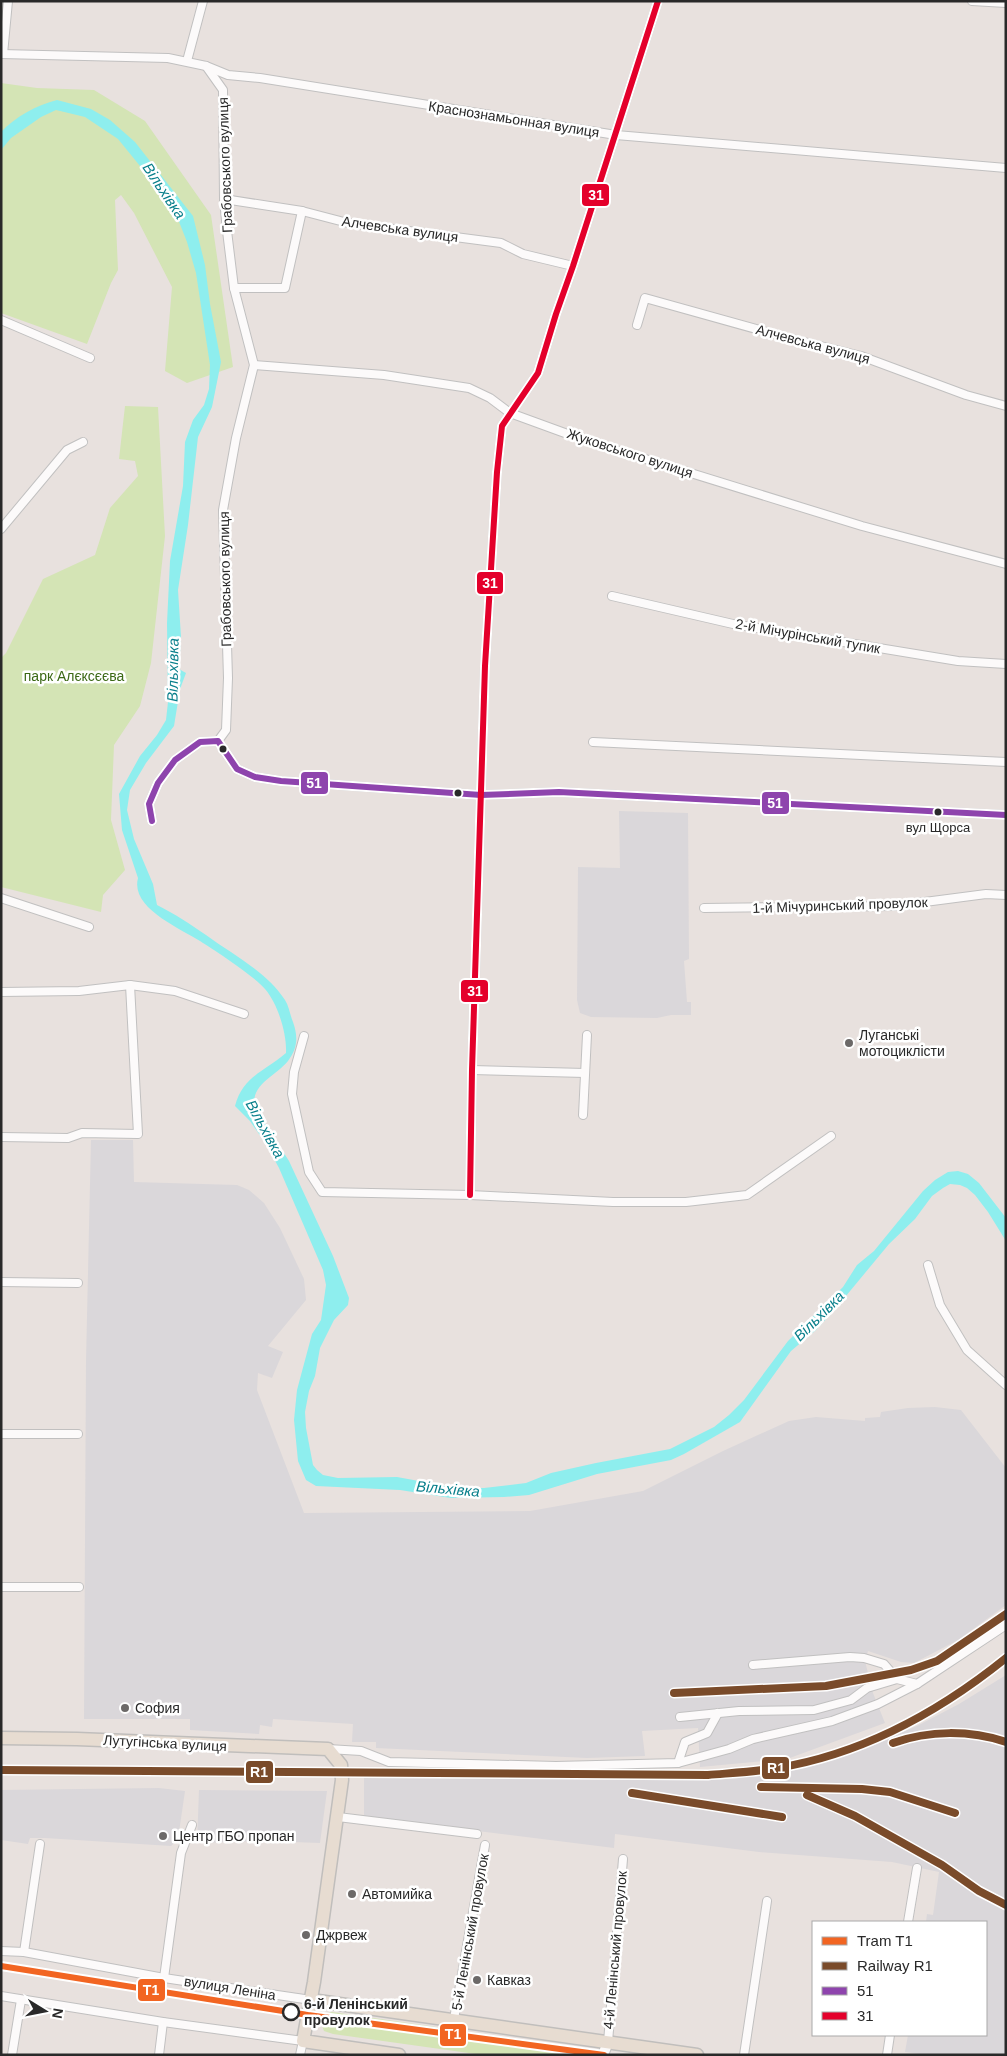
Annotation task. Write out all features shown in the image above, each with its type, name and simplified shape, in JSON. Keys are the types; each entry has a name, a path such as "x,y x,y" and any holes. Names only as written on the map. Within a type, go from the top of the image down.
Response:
{"main road":[{"name":"Лутугінська вулиця","path":"1,1738 77,1739 328,1749"},
{"path":"328,1749 340,1765 342,1772 338,1818 311,2000 302,2041 399,2055"},
{"name":"вулиця Леніна","path":"311,2000 454,2019 609,2048 697,2055"}],"street":[{"path":"2,54 8,1"},
{"path":"187,61 203,1"},
{"path":"470,1195 472,1070 485,666 497,472 502,426 538,373 658,1"},
{"path":"972,1 1006,4"},
{"name":"Краснознамьонная вулиця","path":"2,54 168,58 206,66 228,75 260,78 616,135 1006,168"},
{"name":"Грабовського вулиця","path":"206,66 222,90 224,199 234,288 254,365 236,438 223,510 228,678 226,730 218,741"},
{"name":"Алчевська вулиця","path":"224,199 302,211 348,223 501,243 524,254 573,266"},
{"path":"234,288 285,288 302,211"},
{"name":"Алчевська вулиця","path":"637,325 644,298 861,356 966,395 1006,406"},
{"path":"1,320 90,358"},
{"name":"Жуковського вулиця","path":"254,365 384,375 470,388 490,398 510,413 584,440 862,526 1006,564"},
{"path":"1,529 67,450 83,442"},
{"name":"2-й Мічурінський тупик","path":"612,596 733,624 958,661 1006,664"},
{"path":"152,821 150,804 158,783 175,760 200,742 218,741 237,769 255,777 281,781 481,795 559,792 1006,815"},
{"path":"593,742 1006,762"},
{"name":"1-й Мічуринський провулок","path":"704,908 894,906 986,894 1006,895"},
{"path":"1,898 89,927"},
{"path":"1,1138 68,1138 82,1133 138,1134 130,985"},
{"path":"1,992 79,991 130,985 175,991 244,1014"},
{"path":"583,1115 587,1035"},
{"path":"304,1036 294,1072 292,1094 309,1172 322,1192 470,1195 614,1202 686,1202 747,1195 831,1136"},
{"path":"472,1070 585,1073"},
{"path":"928,1265 940,1305 967,1350 1006,1385"},
{"path":"1,1282 78,1283"},
{"path":"1,1434 78,1434"},
{"path":"1,1587 78,1587"},
{"path":"328,1749 361,1751 389,1762 556,1766 678,1763 729,1749 753,1739 832,1721 878,1704 916,1684 1006,1625"},
{"path":"753,1665 850,1657 864,1658 884,1664 897,1679"},
{"path":"680,1717 775,1709 814,1710 850,1700 867,1688 897,1679 916,1684"},
{"path":"678,1763 685,1742 707,1732 718,1713"},
{"path":"338,1818 477,1834"},
{"path":"164,1978 181,1853 192,1825"},
{"path":"24,1952 40,1844"},
{"name":"5-й Ленінський провулок","path":"454,2019 485,1845"},
{"name":"4-й Ленінський провулок","path":"609,2048 623,1859"},
{"path":"908,1921 917,1868"},
{"path":"744,2055 766,1901"},
{"name":"вулиця Леніна","path":"1,1951 24,1952 164,1978 311,2000"},
{"path":"1,1996 163,2022 302,2041 300,2055"},
{"path":"12,2055 20,2000"},
{"path":"159,2055 163,2022"},
{"path":"887,2055 890,2036"},
{"path":"603,2055 609,2048"}],"shaded area":[{"path":"619,811 688,813 689,959 684,961 687,1002 691,1002 691,1015 671,1015 657,1018 591,1017 580,1013 577,1000 578,867 620,868"},
{"path":"91,1140 133,1140 134,1182 237,1185 249,1190 264,1203 280,1228 304,1279 306,1300 268,1346 283,1352 272,1378 258,1373 257,1390 304,1513 530,1511 643,1491 789,1421 816,1417 865,1421 865,1418 880,1417 881,1412 908,1408 935,1407 961,1410 1006,1468 1006,1605 958,1640 914,1663 901,1662 868,1651 865,1661 873,1693 885,1723 787,1759 700,1767 698,1728 642,1731 645,1756 587,1758 376,1748 376,1742 352,1742 353,1724 273,1719 272,1727 260,1725 259,1734 190,1730 190,1719 84,1719 86,1361"},
{"path":"1006,1675 1006,2055 928,2055 905,2052 908,2036 987,2036 987,1921 926,1921 927,1914 933,1915 939,1872 892,1862 759,1852 615,1834 614,1848 364,1817 364,1777 642,1780 770,1775 855,1752 917,1726 959,1704"},
{"path":"159,1788 185,1791 178,1839 171,1846 45,1838 30,1838 28,1844 1,1840 1,1790"},
{"path":"199,1790 327,1791 320,1843 264,1841 197,1843"}],"green space":[{"path":"1,83 37,88 94,90 145,121 211,215 233,367 187,383 165,371 172,287 134,213 121,195 115,200 118,270 87,344 1,313"},
{"name":"парк Алєксєєва","path":"125,406 158,407 165,536 151,663 140,706 114,745 111,820 125,870 103,895 101,912 1,887 1,658 6,653 43,579 95,555 110,508 138,476 135,461 119,459"},
{"path":"332,2012 580,2048 585,2055 483,2055 333,2034 324,2031 322,2026 324,2014"}],"water":[{"name":"Вільхівка","path":"57,100 91,109 110,120 135,142 193,216 205,265 221,362 212,407 198,437 178,590 181,637 179,669 186,673 180,689 174,726 146,763 130,790 127,810 134,839 153,884 157,905 200,931 259,972 286,1002 295,1027 296,1042 294,1051 288,1061 260,1087 254,1100 255,1108 289,1161 333,1256 349,1298 348,1305 334,1320 320,1348 315,1376 309,1391 305,1412 313,1465 317,1470 323,1475 338,1478 397,1477 457,1488 484,1488 526,1483 551,1473 670,1449 714,1427 744,1400 788,1341 843,1287 857,1265 874,1251 923,1191 935,1180 948,1172 958,1171 968,1174 979,1183 1006,1218 1006,1241 988,1212 967,1188 950,1184 943,1188 932,1196 915,1219 889,1244 816,1330 791,1351 740,1422 671,1460 597,1474 529,1495 504,1497 451,1498 400,1490 316,1486 306,1480 298,1461 294,1420 297,1390 312,1334 321,1320 326,1285 323,1270 279,1168 266,1144 250,1121 235,1106 243,1088 249,1081 286,1053 281,1020 270,995 252,977 200,941 158,916 149,908 142,899 138,889 138,878 122,830 119,794 140,756 166,720 168,702 167,623 170,561 183,486 185,442 193,420 204,405 209,389 210,365 196,273 176,214 162,193 118,139 85,117 56,110 41,117 11,138 1,150 1,132 13,121 27,112"}],"tram line":[{"name":"T1","path":"1,1966 308,2015 604,2055"}],"rail line":[{"name":"R1","path":"674,1693 826,1686 911,1670 937,1661 1006,1614"},
{"name":"R1","path":"1,1770 708,1775 760,1770 809,1761 840,1752 899,1728 954,1696 1006,1658"},
{"name":"R1","path":"893,1743 921,1736 950,1733 978,1735 1006,1742"},
{"name":"R1","path":"761,1787 862,1789 890,1792 955,1813"},
{"name":"R1","path":"632,1793 782,1817"},
{"name":"R1","path":"807,1795 855,1816 942,1865 979,1891 1006,1905"}],"transit line":[{"name":"31","path":"470,1195 472,1070 485,666 497,472 502,426 538,373 658,1"},
{"name":"51","path":"152,821 149,804 158,783 175,760 200,742 218,741 237,769 255,777 281,781 481,795 559,792 1006,815"}],"place":[{"name":"вул Щорса","path":"938,812"},
{"name":"Луганські мотоциклісти","path":"849,1043"},
{"name":"София","path":"125,1708"},
{"name":"Центр ГБО пропан","path":"163,1836"},
{"name":"Автомийка","path":"352,1894"},
{"name":"Джрвеж","path":"306,1935"},
{"name":"Кавказ","path":"477,1980"},
{"name":"6-й Ленінський провулок","path":"291,2012"}]}
